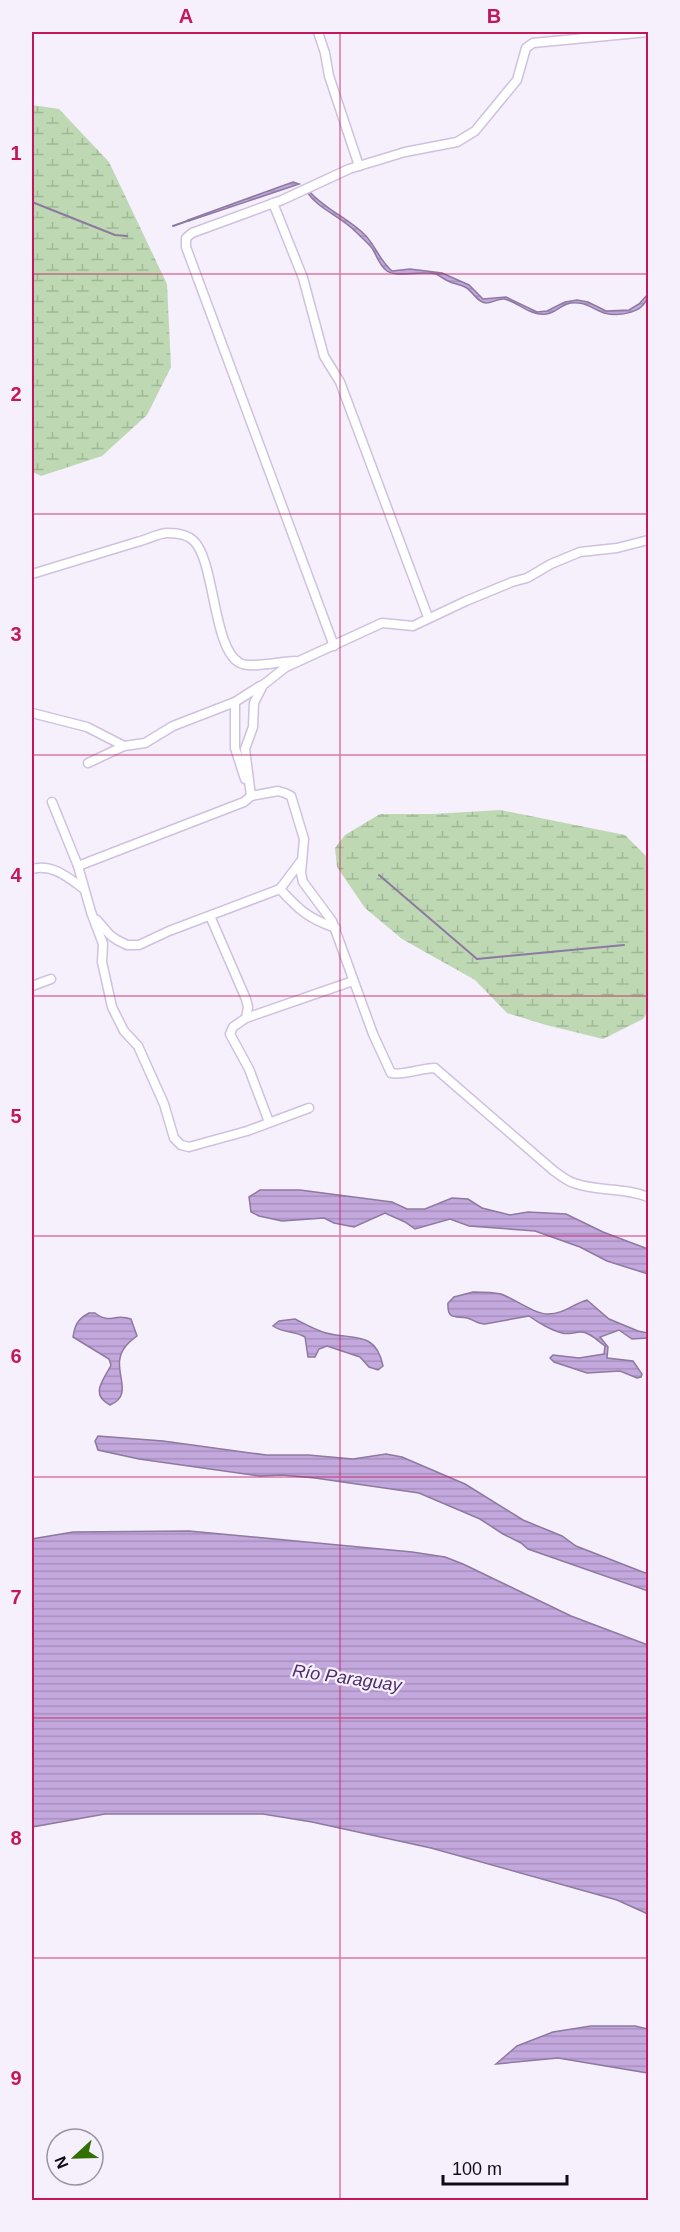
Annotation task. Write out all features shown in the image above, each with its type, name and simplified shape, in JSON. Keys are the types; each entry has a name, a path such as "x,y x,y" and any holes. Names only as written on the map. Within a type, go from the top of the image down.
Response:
{"street":[{"path":"318,32 329,76 359,166"},
{"path":"334,646 186,247 186,238 192,233 273,203 359,166 405,152 457,142 466,137 475,131 517,81 526,48 533,43 648,32"},
{"path":"273,203 303,279 321,350 340,382 428,617"},
{"path":"32,574 163,533 188,537 195,542 202,557 231,656 238,663 247,666 298,660"},
{"path":"88,763 124,746 145,743 173,726 235,702 298,660 382,623 413,626 428,617 527,578 551,564 580,552 617,548 648,540"},
{"path":"251,796 245,749 253,727 254,703 263,685"},
{"path":"235,702 235,747 251,796"},
{"path":"32,714 87,727 124,746"},
{"path":"78,866 244,802 251,796 278,791 285,792 291,796 303,832 301,873 303,882 336,928 377,1046 391,1073 398,1075 412,1070 435,1068 545,1164 573,1183 600,1189 633,1191 648,1197"},
{"path":"52,802 78,866 103,944 102,962 112,1007 124,1031 138,1046 164,1104 174,1138 181,1145 189,1147 309,1108"},
{"path":"91,912 110,935 127,945 139,945 169,931 280,889 303,859"},
{"path":"32,869 40,866 50,868 84,889"},
{"path":"280,889 311,919 336,928"},
{"path":"210,916 246,999 248,1007 246,1018"},
{"path":"32,986 51,979"},
{"path":"268,1122 249,1069 230,1034 232,1027 246,1018 353,981"}],"green space":[{"path":"32,105 59,109 109,162 167,284 171,367 147,415 102,456 41,476 32,472"},
{"path":"500,810 625,835 648,858 648,1011 643,1019 603,1039 507,1013 475,980 402,939 365,908 337,867 335,848 345,835 380,814"}],"water":[{"path":"293,182 299,184 188,220"},
{"path":"309,191 322,204 366,236 392,271 410,269 442,273 469,285 483,299 506,297 537,312 547,311 565,302 577,300 588,302 606,311 629,310 639,304 648,294 643,306 624,314 604,313 579,303 564,305 550,313 540,314 504,299 483,302 465,287 436,274 403,274 387,271 372,248 350,226 318,204 307,192"},
{"path":"260,1190 300,1190 392,1202 407,1209 425,1209 452,1198 468,1199 482,1208 510,1215 528,1212 566,1214 603,1232 648,1249 648,1274 607,1261 580,1247 535,1231 469,1226 450,1219 415,1229 385,1213 354,1227 334,1223 324,1218 282,1221 251,1212 249,1197"},
{"path":"473,1292 501,1294 537,1312 548,1314 559,1312 587,1300 609,1319 648,1333 648,1347 647,1338 632,1339 619,1330 600,1337 608,1347 607,1358 633,1361 642,1374 641,1377 637,1378 620,1371 587,1373 554,1362 550,1358 553,1355 579,1358 604,1354 605,1346 584,1332 567,1334 558,1332 529,1316 485,1324 450,1315 448,1303 454,1297"},
{"path":"89,1313 109,1319 120,1317 131,1319 137,1336 126,1345 121,1354 119,1365 121,1396 110,1405 100,1396 99,1391 111,1365 109,1359 73,1337 78,1322"},
{"path":"295,1319 326,1333 369,1342 380,1355 383,1366 378,1370 369,1367 360,1357 327,1346 319,1349 315,1357 308,1357 305,1337 273,1326 279,1321"},
{"path":"98,1436 163,1441 266,1455 308,1455 353,1459 386,1454 402,1457 465,1484 523,1520 562,1536 576,1546 648,1574 648,1591 528,1549 480,1519 419,1493 315,1478 260,1476 139,1459 98,1450 95,1441"},
{"name":"Río Paraguay","path":"189,1531 445,1557 571,1616 648,1645 648,1914 617,1900 431,1848 312,1822 263,1814 105,1814 32,1827 32,1539 73,1532"},
{"path":"591,2026 635,2026 648,2029 648,2073 558,2058 496,2064 517,2046 553,2032"}],"waterway":[{"path":"32,202 115,235 127,236"},
{"path":"173,226 190,220"},
{"path":"379,875 477,959 624,945"}]}
